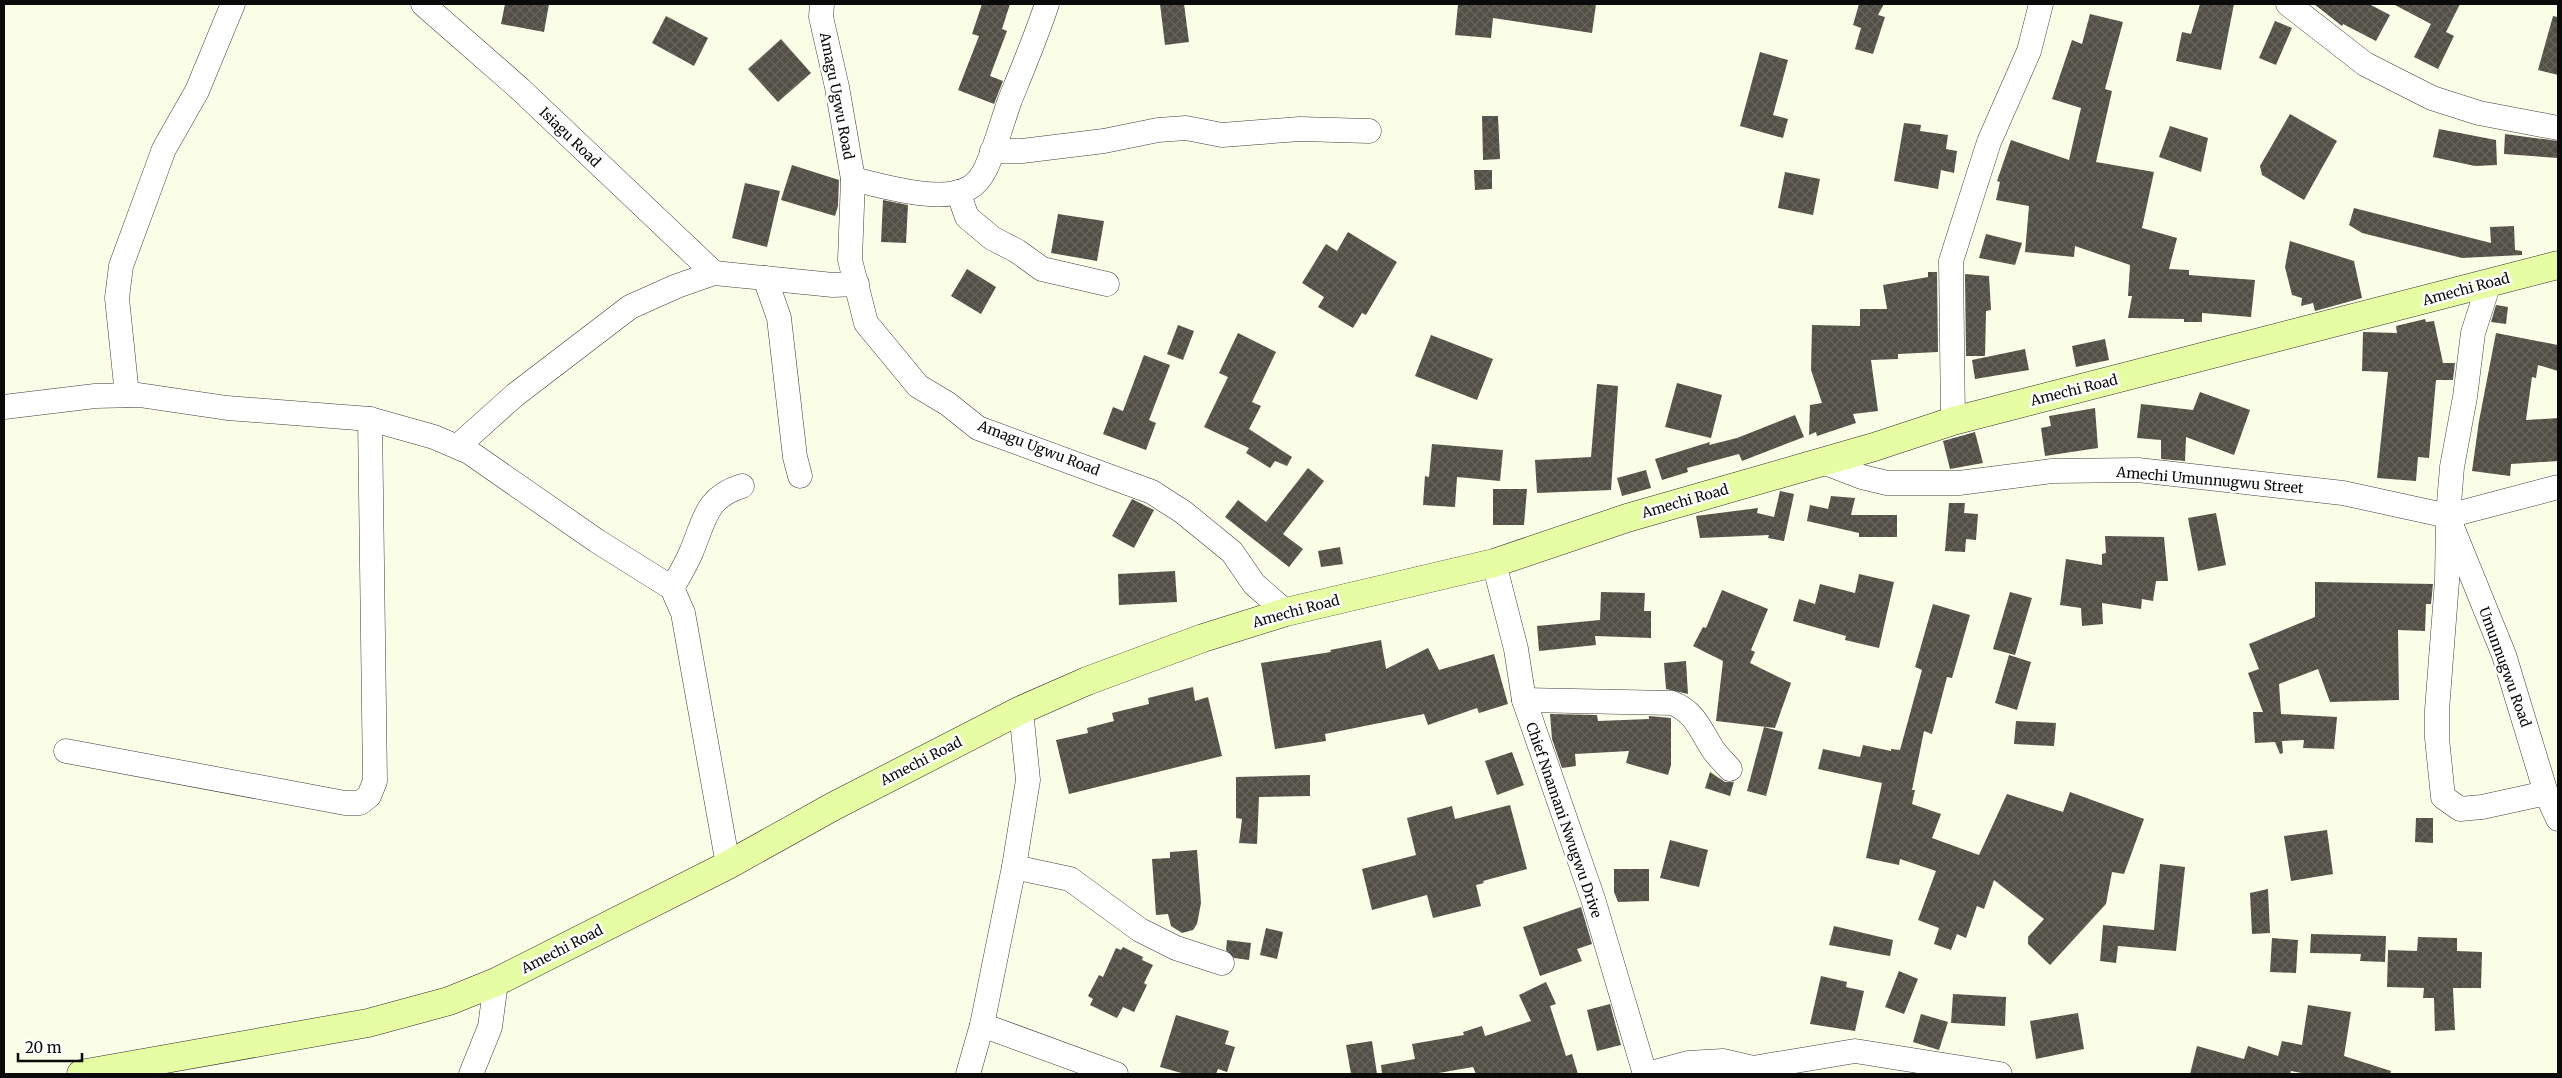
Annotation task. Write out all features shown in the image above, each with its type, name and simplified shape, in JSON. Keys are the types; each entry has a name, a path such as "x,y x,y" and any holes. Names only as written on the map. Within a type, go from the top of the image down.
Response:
{"main road":[{"name":"Amechi Road","path":"81,1074 368,1023 449,1001 496,982 728,865 834,806 1021,710 1087,681 1176,648 1286,612 1494,563 1627,518 1823,462 1953,421 2558,265"}],"street":[{"path":"128,395 117,298 121,266 164,149 197,90 233,4"},
{"name":"Isiagu Road","path":"424,4 520,89 714,273"},
{"name":"Amagu Ugwu Road","path":"822,4 821,17 837,86 853,179 850,260 866,323 918,386 948,404 978,428 1152,492 1183,512 1232,552 1254,584 1286,612"},
{"path":"853,179 934,194 958,192 968,189 977,182 992,151 1033,46 1047,4"},
{"path":"1953,421 1951,261 1989,142 2029,51 2041,4"},
{"path":"2288,4 2365,64 2432,98 2479,113 2558,128"},
{"path":"992,151 1022,152 1104,141 1158,130 1186,128 1222,135 1300,129 1369,131"},
{"path":"958,192 967,217 992,238 1017,251 1042,269 1107,284"},
{"path":"458,446 515,395 630,307 677,286 714,273 833,285 857,284"},
{"path":"765,278 779,318 795,457 800,476"},
{"path":"2489,283 2474,333 2452,467 2448,516 2447,581 2437,710 2437,738 2444,797 2460,809 2482,807 2546,792"},
{"path":"4,408 86,396 128,395 266,412 370,420 458,446 508,478 597,541 672,588 683,613 728,865"},
{"path":"66,751 345,803 360,803 369,796 375,781 370,420"},
{"name":"Amechi Umunnugwu Street","path":"1823,462 1862,478 1887,483 1959,483 2052,471 2138,470 2343,493 2448,516"},
{"path":"672,588 692,551 701,524 713,502 728,490 742,486"},
{"path":"2448,516 2558,487"},
{"name":"Umunnugwu Road","path":"2448,516 2504,656 2546,792 2558,819"},
{"name":"Chief Nnamani Nwugwu Drive","path":"1494,563 1516,649 1524,700 1593,899 1646,1074"},
{"path":"1524,700 1672,702 1683,707 1695,719 1713,749 1730,770"},
{"path":"968,1074 982,1025 1014,867 1028,780 1021,710"},
{"path":"1014,867 1070,879 1140,930 1176,948 1222,963"},
{"path":"471,1074 490,1027 496,982"},
{"path":"982,1025 1116,1074"},
{"path":"1646,1074 1688,1063 1723,1061 1757,1071 1855,1051 2000,1074"}],"building":[{"path":"505,4 549,4 544,32 501,24"},
{"path":"982,4 1010,4 1002,29 1007,31 990,76 1003,81 994,104 958,90 979,36 972,34"},
{"path":"1160,4 1184,4 1189,42 1165,45"},
{"path":"1458,4 1596,4 1592,33 1493,18 1491,38 1455,35"},
{"path":"1859,4 1884,4 1878,15 1885,17 1873,54 1855,49 1861,28 1853,25"},
{"path":"2200,4 2234,4 2221,70 2176,61 2182,32 2191,34"},
{"path":"2314,4 2369,4 2390,15 2376,41 2343,24 2342,26"},
{"path":"2393,4 2460,4 2446,32 2454,36 2438,69 2414,57 2431,24"},
{"path":"2090,14 2123,22 2105,89 2112,91 2096,162 2154,172 2142,228 2177,238 2169,269 2189,270 2189,275 2255,280 2251,317 2202,313 2202,322 2184,322 2184,319 2128,318 2132,296 2128,296 2130,265 2075,246 2074,257 2025,252 2029,206 1996,200 2000,182 1997,181 2011,140 2069,160 2081,108 2052,99 2072,40 2082,44"},
{"path":"666,16 708,38 694,66 652,43"},
{"path":"2553,16 2558,17 2558,75 2538,70"},
{"path":"2275,21 2292,28 2276,65 2259,58"},
{"path":"781,39 811,73 778,102 748,69"},
{"path":"1760,52 1788,60 1773,115 1788,119 1783,138 1740,126"},
{"path":"2290,114 2337,141 2304,200 2262,175 2260,166"},
{"path":"1482,116 1498,116 1500,159 1483,160"},
{"path":"1904,123 1921,125 1920,131 1948,135 1946,149 1957,151 1954,173 1941,170 1938,189 1894,181"},
{"path":"2170,126 2208,138 2201,172 2159,157"},
{"path":"2439,129 2496,140 2497,165 2475,166 2433,157"},
{"path":"2505,134 2558,141 2558,158 2504,154"},
{"path":"792,165 839,180 838,206 835,216 781,200"},
{"path":"1474,170 1492,170 1492,189 1475,190"},
{"path":"1785,172 1820,179 1813,215 1778,208"},
{"path":"745,183 780,191 767,247 732,238"},
{"path":"883,200 908,205 906,243 881,242"},
{"path":"2354,208 2491,243 2490,227 2514,226 2515,250 2522,251 2522,255 2462,258 2362,233 2349,225"},
{"path":"1058,214 1104,221 1097,261 1051,253"},
{"path":"1348,232 1397,262 1366,315 1362,313 1353,328 1318,307 1324,297 1302,283 1326,244 1337,251"},
{"path":"1986,234 2022,243 2015,265 1979,258"},
{"path":"2290,241 2354,261 2362,298 2315,311 2313,303 2301,306 2302,298 2292,295 2285,267"},
{"path":"967,269 996,287 981,314 951,296"},
{"path":"1928,272 1937,272 1938,352 1898,354 1898,359 1871,360 1878,411 1853,414 1856,423 1817,436 1816,432 1809,435 1810,405 1822,403 1811,370 1812,325 1860,326 1860,309 1887,309 1883,285 1928,277"},
{"path":"1965,274 1989,276 1991,310 1986,311 1985,356 1966,356"},
{"path":"2496,305 2508,307 2506,324 2491,322"},
{"path":"2425,319 2426,322 2434,321 2443,363 2455,363 2453,380 2436,380 2429,458 2418,457 2416,481 2377,478 2388,372 2362,371 2363,332 2397,333 2396,326"},
{"path":"1178,325 1194,331 1183,360 1167,354"},
{"path":"1238,333 1276,352 1252,402 1261,406 1249,429 1292,457 1287,466 1275,461 1270,468 1246,453 1249,448 1204,427 1228,377 1219,373"},
{"path":"2496,333 2558,345 2558,371 2538,365 2536,378 2532,377 2526,420 2558,418 2558,461 2511,464 2510,476 2472,471 2479,421"},
{"path":"1431,335 1493,359 1477,400 1415,376"},
{"path":"2105,339 2109,360 2076,367 2072,346"},
{"path":"2025,349 2029,370 1975,379 1972,360"},
{"path":"1144,355 1170,365 1149,420 1156,423 1146,450 1103,434 1113,407 1123,411"},
{"path":"1677,383 1722,395 1711,438 1665,427"},
{"path":"1597,384 1618,386 1611,490 1537,493 1535,460 1591,457"},
{"path":"2200,392 2250,410 2234,455 2186,437 2185,461 2161,459 2161,440 2137,438 2141,404 2193,410"},
{"path":"2095,408 2098,448 2045,456 2041,428 2051,426 2049,416"},
{"path":"1795,415 1804,437 1742,461 1739,454 1687,468 1688,472 1662,480 1655,459 1710,442 1709,445 1737,438"},
{"path":"1975,432 1983,463 1950,469 1943,441"},
{"path":"1432,444 1503,450 1500,481 1457,477 1455,507 1423,505 1425,476 1429,477"},
{"path":"1308,468 1324,481 1283,534 1303,549 1289,567 1225,517 1238,500 1266,522"},
{"path":"1646,470 1651,488 1622,496 1617,478"},
{"path":"1493,489 1527,489 1524,525 1493,525"},
{"path":"1780,491 1794,494 1784,541 1768,538 1769,535 1700,538 1696,516 1758,508 1757,513 1774,517"},
{"path":"1831,496 1855,498 1851,515 1897,515 1897,537 1859,537 1859,533 1807,521 1810,505 1828,509"},
{"path":"1132,499 1154,510 1134,548 1112,536"},
{"path":"1949,503 1965,503 1964,513 1978,514 1976,540 1966,539 1965,552 1945,551"},
{"path":"2216,513 2226,565 2198,571 2188,518"},
{"path":"2105,536 2164,537 2168,581 2156,581 2153,601 2142,599 2141,609 2102,603 2103,624 2082,626 2081,608 2060,605 2066,559 2102,565 2102,554 2106,553"},
{"path":"1340,547 1343,564 1321,567 1318,551"},
{"path":"1175,571 1177,602 1119,605 1118,574"},
{"path":"1859,574 1894,582 1879,648 1845,640 1846,636 1793,621 1799,599 1815,604 1820,584 1855,593"},
{"path":"2315,582 2433,584 2431,604 2426,604 2425,631 2398,630 2399,700 2330,702 2318,669 2279,684 2281,714 2337,717 2334,749 2303,748 2304,740 2282,741 2283,753 2280,754 2275,742 2255,743 2253,712 2263,712 2248,673 2259,669 2249,644 2315,617"},
{"path":"1722,590 1768,609 1751,650 1755,652 1750,663 1791,683 1775,728 1716,721 1723,661 1693,646 1703,627 1706,628"},
{"path":"1601,592 1645,593 1644,611 1651,611 1651,638 1595,636 1596,645 1539,651 1537,626 1600,620"},
{"path":"2010,592 2032,598 2015,655 1993,649"},
{"path":"1933,604 1970,615 1952,678 1947,677 1932,734 1924,731 1912,790 1915,790 1912,804 1941,814 1932,838 1979,855 2007,794 2063,812 2070,792 2144,819 2124,874 2112,872 2106,904 2050,965 2028,944 2028,937 2044,919 1994,880 1984,909 1977,906 1966,938 1957,934 1951,950 1934,944 1939,928 1918,920 1936,871 1900,859 1899,865 1866,858 1882,783 1818,769 1823,749 1860,757 1863,745 1891,751 1891,749 1900,750 1922,670 1915,667"},
{"path":"1381,640 1386,669 1428,648 1439,670 1494,654 1508,704 1479,713 1477,708 1428,725 1424,714 1325,734 1326,741 1275,749 1261,663 1331,652 1330,650"},
{"path":"2009,655 2031,662 2017,710 1995,703"},
{"path":"1686,661 1688,694 1666,689 1664,663"},
{"path":"1193,687 1195,701 1208,697 1222,756 1069,794 1056,740 1088,733 1087,728 1114,721 1112,713 1149,704 1148,698"},
{"path":"1550,714 1597,715 1598,721 1649,719 1649,716 1671,718 1671,765 1668,775 1626,763 1629,751 1575,754 1576,766 1562,768 1552,739"},
{"path":"2016,721 2056,723 2054,746 2014,744"},
{"path":"1764,727 1783,732 1766,796 1747,791"},
{"path":"1512,752 1524,785 1497,795 1485,761"},
{"path":"1710,772 1725,782 1734,782 1730,796 1705,788"},
{"path":"1310,775 1310,796 1259,797 1257,844 1239,843 1242,819 1236,818 1236,777"},
{"path":"1510,805 1527,869 1483,881 1484,883 1476,885 1481,906 1433,918 1427,895 1372,910 1362,869 1416,855 1407,818 1452,806 1455,819"},
{"path":"2416,818 2433,818 2433,843 2415,842"},
{"path":"2327,830 2333,874 2291,881 2284,836"},
{"path":"1670,840 1708,850 1699,887 1660,878"},
{"path":"1197,850 1201,903 1197,924 1193,930 1182,933 1171,926 1168,914 1156,915 1152,859 1170,858 1170,852"},
{"path":"2160,864 2185,867 2176,951 2118,946 2116,963 2100,961 2103,925 2154,930"},
{"path":"1614,869 1649,869 1649,901 1618,902 1614,892"},
{"path":"2268,889 2270,933 2252,934 2250,893"},
{"path":"1581,907 1592,944 1577,949 1582,961 1540,976 1523,927"},
{"path":"1834,926 1893,940 1890,956 1829,945"},
{"path":"1266,928 1283,932 1277,959 1260,955"},
{"path":"2311,934 2386,936 2385,962 2360,961 2361,954 2310,953"},
{"path":"2418,937 2457,938 2457,951 2482,952 2481,988 2453,988 2455,1030 2435,1031 2434,998 2423,998 2424,988 2387,987 2388,950 2417,951"},
{"path":"2272,938 2298,940 2296,973 2270,972"},
{"path":"1227,940 1251,943 1249,960 1234,958 1226,950"},
{"path":"1123,947 1143,957 1142,960 1153,965 1144,983 1147,985 1134,1012 1123,1007 1117,1018 1090,1005 1093,999 1088,996 1099,975 1103,977 1116,948 1121,950"},
{"path":"1899,971 1918,979 1904,1014 1885,1007"},
{"path":"1821,976 1847,982 1846,987 1864,991 1855,1031 1810,1024"},
{"path":"1546,982 1556,1004 1550,1006 1566,1056 1572,1054 1578,1074 1476,1074 1473,1067 1433,1074 1382,1074 1381,1065 1415,1059 1412,1044 1464,1035 1463,1032 1482,1026 1485,1036 1531,1021 1519,995"},
{"path":"1953,994 2006,997 2005,1026 1951,1023"},
{"path":"1610,1004 1621,1045 1597,1051 1587,1010"},
{"path":"2308,1005 2351,1012 2344,1056 2391,1071 2390,1074 2307,1074 2291,1071 2290,1074 2190,1074 2197,1046 2244,1059 2248,1046 2278,1056 2282,1041 2302,1045"},
{"path":"2078,1013 2084,1049 2036,1059 2030,1021"},
{"path":"1921,1014 1948,1022 1939,1050 1913,1042"},
{"path":"1176,1015 1229,1031 1225,1044 1235,1047 1227,1072 1218,1069 1216,1074 1185,1074 1160,1067"},
{"path":"1372,1041 1377,1074 1351,1074 1346,1045"}]}
